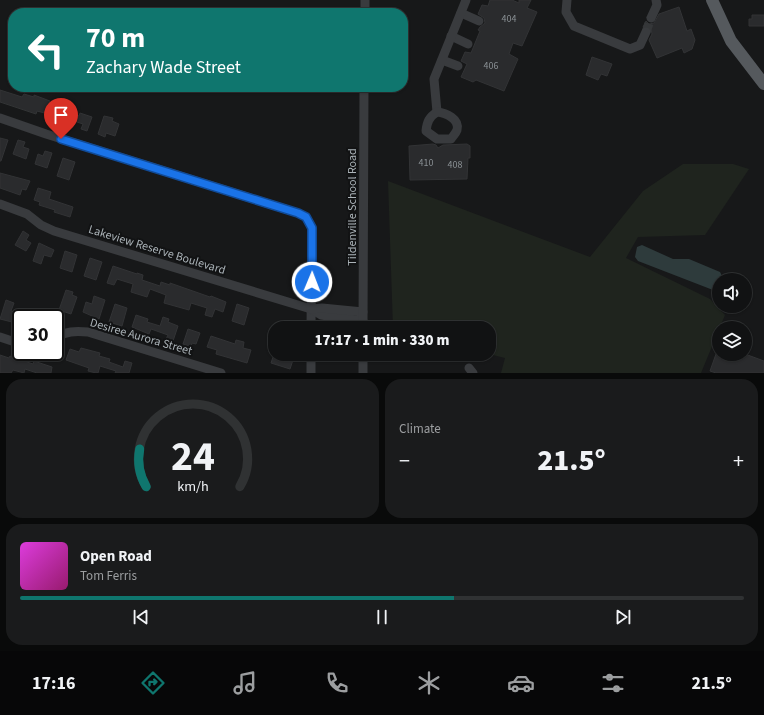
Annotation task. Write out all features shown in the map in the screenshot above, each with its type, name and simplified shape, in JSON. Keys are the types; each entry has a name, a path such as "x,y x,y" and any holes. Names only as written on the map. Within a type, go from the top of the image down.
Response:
{"main road":[{"path":"712,0 731,41 764,84"}],"street":[{"path":"437,112 434,79 466,0"},
{"path":"567,0 566,12 574,26 630,49 640,45 646,32"},
{"path":"651,18 657,5 656,0"},
{"path":"461,13 479,21"},
{"path":"451,36 468,44"},
{"path":"442,60 458,66"},
{"name":"Tildenville School Road","path":"363,320 364,92"},
{"path":"0,118 46,134 298,213 306,217 312,228 311,321"},
{"name":"Lakeview Reserve Boulevard","path":"0,204 27,214 41,225 54,231 311,310 321,315 363,320"},
{"name":"Desiree Aurora Street","path":"64,334 74,331 88,332 221,373"},
{"path":"0,337 12,341"},
{"path":"311,361 311,373"},
{"path":"363,361 363,373"}],"shaded area":[{"path":"683,164 733,164 749,169 705,235 638,237 626,258 710,299 712,301 712,313 723,313 725,315 723,321 712,321 712,346 701,373 501,373 505,358 496,356 496,321 393,321 388,181 590,257 643,191"},
{"path":"642,245 673,259 689,259 720,273 712,273 712,290 638,261 635,257 637,247"}],"building":[{"path":"490,0 512,0 519,3 519,0 531,0 527,8 537,12 522,46 513,43 509,54 518,59 504,91 476,80 473,82 461,77 467,64 461,61 465,52 471,53 480,31 478,30 485,23 484,18 478,14 482,5 488,6"},
{"path":"679,7 687,31 691,29 695,40 692,49 684,53 682,48 657,58 649,40 652,34 651,29 648,26 643,27 646,21 649,24 654,23 659,14"},
{"path":"752,15 764,15 764,26 749,26 749,19 752,19"},
{"path":"592,57 612,64 607,76 601,74 598,80 586,75"},
{"path":"0,90 22,97 24,94 34,97 34,95 50,101 49,104 63,108 62,111 79,116 80,113 92,117 87,131 81,129 83,124 68,119 66,125 51,120 52,115 37,111 36,114 0,102"},
{"path":"104,116 113,118 112,121 119,124 115,136 106,133 105,137 98,134"},
{"path":"0,138 8,140 1,161 0,161"},
{"path":"18,140 25,142 23,147 29,149 26,159 13,154"},
{"path":"433,144 438,148 443,145 467,144 470,146 467,179 410,180 409,146"},
{"path":"45,151 52,153 47,168 35,164 38,154 43,156"},
{"path":"63,158 75,162 69,180 57,176"},
{"path":"0,173 30,181 26,190 22,189 20,195 0,188"},
{"path":"38,188 51,192 49,199 73,207 70,217 39,205 40,202 34,200"},
{"path":"23,231 29,235 26,240 31,243 26,251 15,245"},
{"path":"39,243 54,250 51,257 44,255 41,264 33,261"},
{"path":"65,251 77,255 72,272 60,268"},
{"path":"90,258 102,262 96,280 84,276"},
{"path":"113,266 143,275 142,280 160,286 161,282 170,285 170,283 226,302 223,312 215,309 212,317 205,315 207,308 191,303 189,310 164,303 166,295 150,289 147,297 131,292 133,284 117,279 114,285 107,283"},
{"path":"66,290 73,292 72,295 77,297 71,314 64,312 64,309 59,309"},
{"path":"94,296 105,300 99,319 83,312 86,302 92,304"},
{"path":"6,300 14,303 11,311 12,322 0,319"},
{"path":"115,304 127,308 122,326 109,322"},
{"path":"237,304 249,308 244,325 232,321"},
{"path":"136,315 148,319 147,322 160,326 163,317 169,319 168,322 178,326 173,341 166,339 168,335 151,329 149,334 132,327"},
{"path":"188,329 200,333 196,344 192,343 191,347 183,344"},
{"path":"211,336 235,344 236,340 244,342 243,348 251,350 247,363 216,354 217,350 207,347"},
{"path":"81,348 100,353 99,356 110,359 109,362 123,367 125,361 132,363 129,373 115,373 116,371 100,366 98,373 96,373 88,371 89,368 66,360 70,349 79,352"},
{"path":"0,355 9,358 10,356 12,357 12,361 24,361 33,364 34,361 52,367 51,373 37,373 25,369 24,373 13,370 11,373 0,373"},
{"path":"752,357 764,361 764,373 716,373 710,371 714,361 752,361"},
{"path":"272,361 293,361 290,369 271,363"}],"tunnel":[{"path":"646,32 651,18"}],"route":[{"path":"61,139 298,213 306,217 312,228 312,282"}]}
